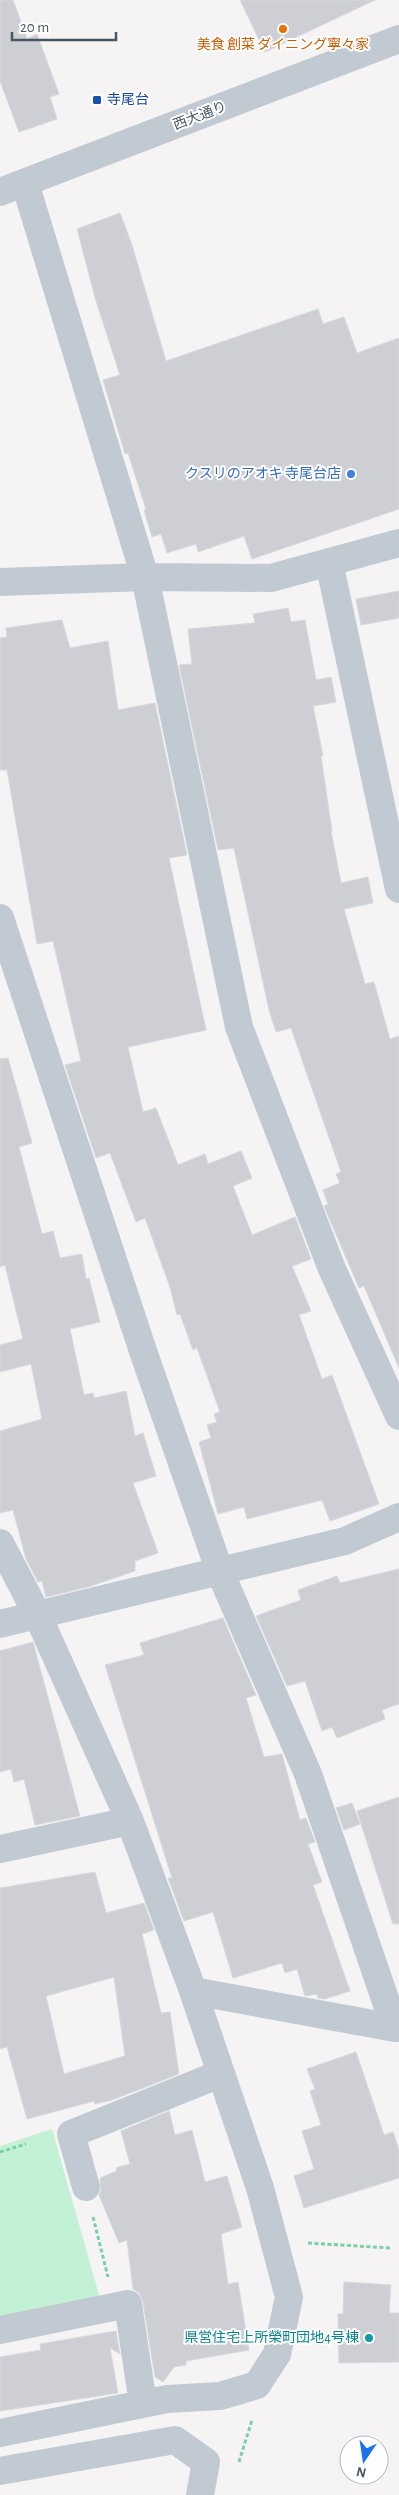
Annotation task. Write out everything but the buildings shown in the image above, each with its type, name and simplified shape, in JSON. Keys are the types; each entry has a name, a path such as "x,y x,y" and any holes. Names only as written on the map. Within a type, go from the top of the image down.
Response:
{"street":[{"name":"西大通り","path":"12,187 399,39"},
{"path":"12,187 145,577 239,1027 332,1269 399,1416"},
{"path":"0,582 145,577 271,578 399,543"},
{"path":"329,562 399,889"},
{"path":"0,918 144,1354 220,1572 308,1774 395,2028 193,1992"},
{"path":"0,1624 345,1541 399,1517"},
{"path":"0,1543 38,1616 130,1821 193,1992 260,2188 288,2297 277,2354 258,2385 220,2396 167,2399 0,2433"},
{"path":"0,1849 130,1821"},
{"path":"86,2188 71,2134 220,2074"},
{"path":"0,2330 128,2304 143,2404"},
{"path":"0,2471 175,2440 206,2462 200,2495"}],"path":[{"path":"0,2152 26,2144"},
{"path":"86,2188 115,2306"},
{"path":"274,2242 390,2248"},
{"path":"237,2466 251,2427 258,2385"}],"green space":[{"path":"52,2129 101,2302 0,2323 0,2146"}],"place":[{"name":"美食 創菜 ダイニング寧々家","path":"283,29"},
{"name":"寺尾台","path":"97,100"},
{"name":"クスリのアオキ 寺尾台店","path":"351,474"},
{"name":"県営住宅上所榮町団地4号棟","path":"369,2338"}]}
